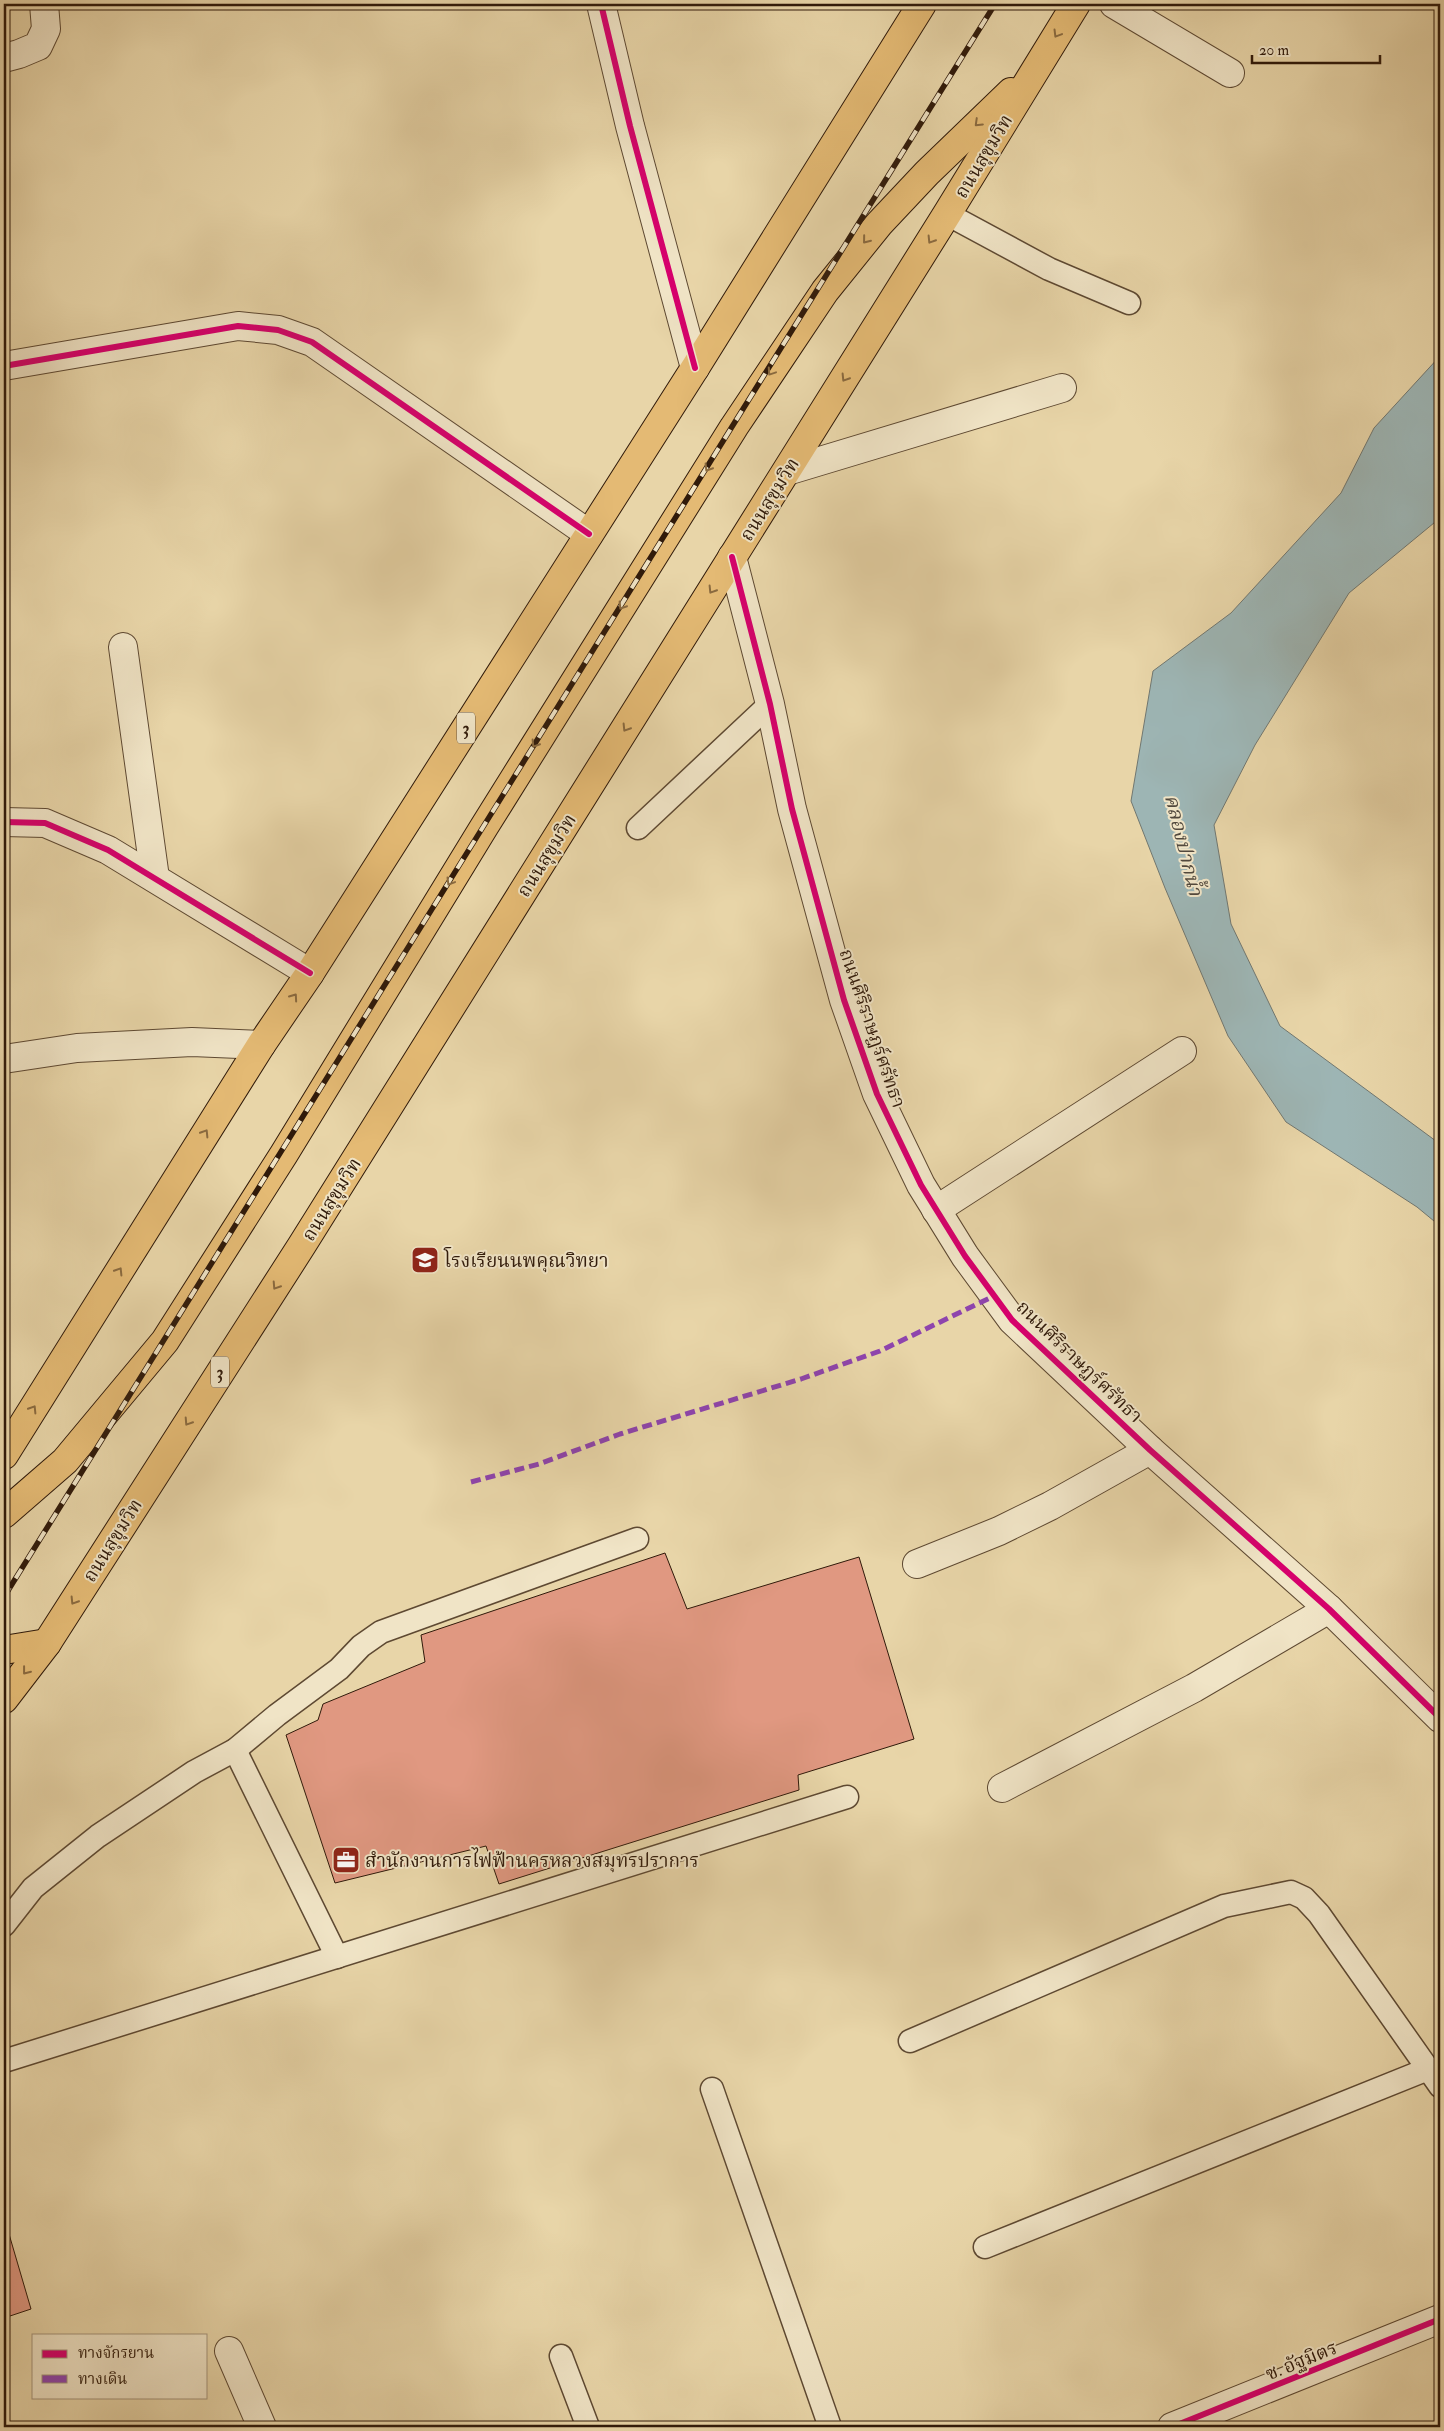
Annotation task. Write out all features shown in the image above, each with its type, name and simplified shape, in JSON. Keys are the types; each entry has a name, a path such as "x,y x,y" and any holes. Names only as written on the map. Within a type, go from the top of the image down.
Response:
{"highway":[{"name":"3","path":"5,1452 261,1045 310,973 590,534 922,4"},
{"name":"ถนนสุขุมวิท","path":"4,1699 47,1643 302,1244 787,471 1076,4"},
{"path":"4,1514 65,1461 165,1341 284,1154 489,818 734,427 825,291 879,224 927,173 1039,64"},
{"path":"4,1650 47,1643"}],"street":[{"path":"4,58 38,46 46,29 44,4"},
{"path":"601,4 630,126 695,368"},
{"path":"1114,4 1230,73"},
{"path":"4,366 238,326 278,330 312,342 590,534"},
{"path":"787,471 1062,388"},
{"name":"ถนนศิริราษฎร์ศรัทธา","path":"732,557 770,704 792,809 844,1000 876,1094 921,1185 936,1210 965,1256 1012,1320 1150,1450 1329,1610 1440,1718"},
{"path":"123,647 155,878"},
{"path":"4,822 45,823 108,850 310,973"},
{"path":"4,1059 77,1048 192,1042 261,1045"},
{"path":"936,1210 1182,1051"},
{"path":"917,1564 1000,1531 1150,1450"},
{"path":"1002,1788 1194,1688 1329,1610"},
{"name":"ซ. อัฐมิตร","path":"1172,2427 1440,2319"},
{"path":"229,2351 262,2427"}],"lane":[{"path":"947,214 1049,269 1129,303"},
{"path":"638,828 770,704"},
{"path":"4,1925 33,1888 98,1836 194,1772 235,1750 339,1669 360,1646 381,1632 637,1539"},
{"path":"235,1750 336,1957"},
{"path":"4,2061 847,1797"},
{"path":"910,2041 1224,1906 1291,1892 1304,1898 1319,1914 1434,2077 985,2247"},
{"path":"712,2089 830,2427"},
{"path":"561,2356 588,2427"}],"water":[{"name":"คลองปากน้ำ","path":"1440,356 1440,518 1349,593 1255,745 1214,825 1231,924 1280,1026 1440,1144 1440,1226 1417,1207 1286,1122 1228,1036 1165,888 1131,801 1153,671 1231,613 1341,493 1374,428"}],"building":[{"path":"665,1553 687,1609 859,1557 914,1739 798,1775 799,1790 499,1884 486,1846 335,1883 286,1735 318,1720 323,1704 425,1662 421,1635"},
{"path":"4,2217 31,2309 4,2318"}],"railway":[{"path":"4,1597 995,4"}],"marked path":[{"path":"471,1482 539,1464 620,1434 801,1379 880,1351 994,1296"}],"cycle path":[{"path":"601,4 630,126 695,368"},
{"path":"4,366 238,326 278,330 312,342 589,534"},
{"path":"732,557 770,704 792,809 844,1000 877,1094 921,1185 965,1256 1012,1320 1150,1450 1329,1609 1440,1718"},
{"path":"4,822 45,823 108,850 310,973"},
{"path":"1172,2427 1440,2319"}],"place":[{"name":"โรงเรียนนพคุณวิทยา","path":"425,1260"},
{"name":"สำนักงานการไฟฟ้านครหลวงสมุทรปราการ","path":"346,1860"}]}
